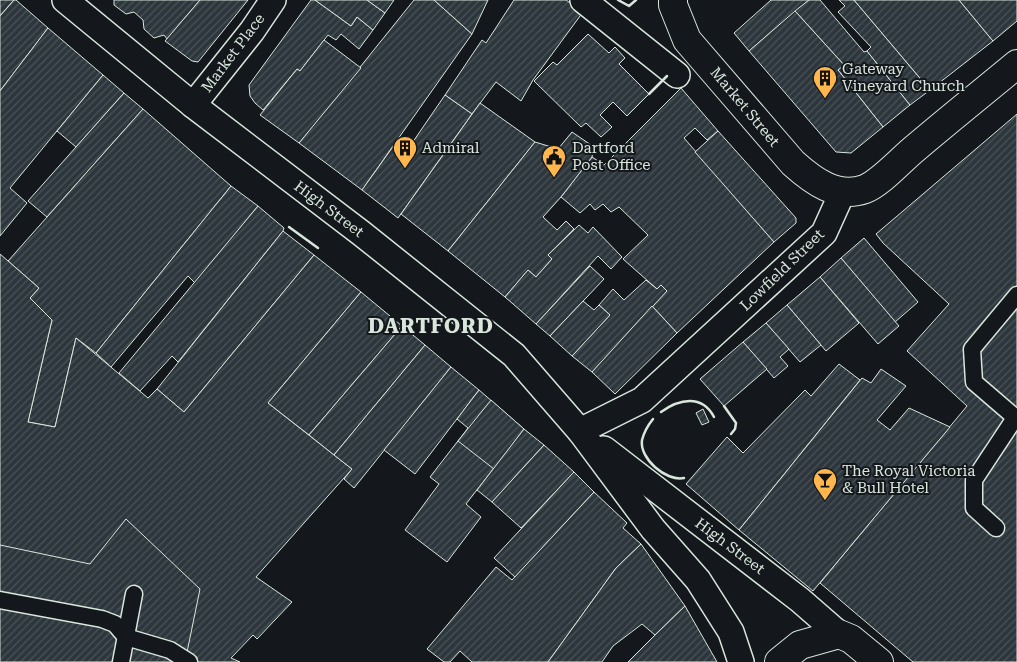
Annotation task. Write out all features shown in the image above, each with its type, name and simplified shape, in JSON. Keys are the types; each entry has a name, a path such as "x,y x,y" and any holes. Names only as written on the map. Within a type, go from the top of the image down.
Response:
{"main road":[{"name":"Market Street","path":"673,0 673,5 687,40 793,163 810,179 825,187 843,191"},
{"path":"843,191 865,189 887,174 1017,64"},
{"path":"779,662 800,645 839,634"},
{"name":"High Street","path":"839,634 851,639 880,662"}],"street":[{"name":"High Street","path":"65,0 193,105 368,238 514,355 580,431 653,529 698,580 731,632 741,662"},
{"name":"Market Place","path":"193,105 252,31 273,0"},
{"path":"584,0 677,75"},
{"name":"Lowfield Street","path":"580,431 647,405 824,233 843,191"},
{"name":"High Street","path":"580,431 800,600 839,634"}],"lane":[{"path":"996,528 974,508 974,480 1016,419 974,382 972,349 1017,295"},
{"path":"125,661 126,637 134,594"},
{"path":"0,600 102,619 115,624 126,637 170,650 183,661"}],"building":[{"path":"0,0 14,0 0,16"},
{"path":"14,0 48,28 0,91 0,16"},
{"path":"114,0 200,0 167,39 164,35 154,38 144,29 143,20 134,12 126,14 114,5"},
{"path":"200,0 248,0 198,62 192,61 165,41"},
{"path":"311,0 315,0 351,26 357,17 373,30 359,49 341,34 336,40 328,35 300,71 297,69 263,110 250,96 249,85"},
{"path":"315,0 367,0 385,13 373,30 357,17 351,26"},
{"path":"367,0 394,0 385,13"},
{"path":"414,0 434,0 472,34 362,190 299,143"},
{"path":"434,0 488,0 472,34"},
{"path":"514,0 566,0 583,12 533,80 521,101 496,82 472,114 445,95 482,40 486,43"},
{"path":"771,0 809,0 749,51 734,33"},
{"path":"809,0 820,0 864,52 867,51 910,105 883,127 838,70 844,65 795,11"},
{"path":"839,0 854,0 930,90 910,105 867,51 871,47 838,12 845,6"},
{"path":"854,0 959,0 993,41 930,90"},
{"path":"959,0 1017,0 1017,21 993,41"},
{"name":"Gateway Vineyard Church","path":"795,11 844,65 838,70 883,127 851,153 836,152 749,51"},
{"path":"48,28 103,75 10,188 27,203 0,236 0,91"},
{"path":"588,34 609,53 615,47 625,58 619,64 649,94 627,116 613,102 600,115 612,127 601,137 586,123 581,127 534,81 553,62 557,65"},
{"path":"324,40 361,68 299,143 260,115 297,69 300,71"},
{"path":"103,75 124,93 76,147 57,131"},
{"path":"681,88 718,131 707,140 695,128 684,138 774,242 677,333 652,306 667,291 661,285 657,289 623,259 648,235 619,207 611,212 603,204 595,210 590,204 580,213 561,197 592,157 604,165"},
{"path":"124,93 143,109 47,217 28,201"},
{"name":"Admiral","path":"445,95 472,114 398,218 362,190 397,141 408,149"},
{"path":"480,103 535,142 448,251 401,214"},
{"path":"143,109 231,186 96,353 76,338 55,427 28,422 52,320 30,298 39,288 8,261"},
{"path":"1017,114 1017,662 913,662 820,583 967,406 907,351 949,304 883,243 876,234"},
{"path":"718,131 796,218 796,223 774,242 695,152"},
{"path":"572,132 594,147 592,157 543,217 557,230 566,221 574,229 548,255 552,259 536,277 528,270 505,297 448,251 535,142 558,149"},
{"path":"231,186 258,206 195,283 188,276 111,367 96,353"},
{"path":"258,206 284,228 283,231 178,362 172,356 140,391 119,373"},
{"path":"579,225 588,233 593,227 622,257 611,269 598,256 536,324 505,297 528,270 536,277 552,259 548,255"},
{"path":"283,231 314,255 184,412 157,389"},
{"path":"864,238 918,302 895,322 841,258"},
{"path":"0,254 39,288 30,298 52,320 28,422 55,427 76,338 148,398 157,389 184,412 314,255 361,292 268,403 352,469 256,577 292,602 257,639 253,635 231,658 240,662 0,662"},
{"path":"841,258 899,326 878,344 820,277"},
{"path":"590,266 604,279 550,336 536,324"},
{"path":"820,277 859,323 826,351 787,305"},
{"path":"646,280 657,289 661,285 667,291 592,372 572,356 610,315 599,305 613,289 624,300"},
{"path":"361,292 402,326 309,435 268,403"},
{"path":"583,301 594,310 599,305 610,315 572,356 550,336"},
{"path":"787,305 821,345 800,362 766,323"},
{"path":"652,306 677,333 615,394 592,372"},
{"path":"766,323 789,349 780,357 788,366 774,378 743,342"},
{"path":"402,326 425,345 334,455 309,435"},
{"path":"743,342 767,369 724,406 700,379"},
{"path":"425,345 451,367 354,488 344,479 352,469 334,455"},
{"path":"839,364 860,380 739,530 686,484 727,437 743,453 805,390 811,396"},
{"path":"451,367 479,390 415,474 384,450"},
{"name":"The Royal Victoria & Bull Hotel","path":"881,369 906,386 877,420 890,430 909,408 950,427 813,591 739,530 862,378 871,383"},
{"path":"479,390 524,429 466,504 481,517 447,562 405,530 439,484 430,477 468,428 457,419"},
{"path":"491,400 524,429 494,469 458,441"},
{"path":"703,409 709,422 702,425 696,413"},
{"path":"524,429 544,445 492,502 477,490"},
{"path":"544,445 574,472 521,528 492,502"},
{"path":"574,472 594,492 515,577 494,558"},
{"path":"594,492 627,523 623,528 641,544 616,568 548,662 472,662 460,651 450,662 444,662 427,649 496,567 512,580"},
{"path":"126,519 200,589 185,662 0,662 0,545 90,564"},
{"path":"641,544 685,606 655,635 642,624 613,646 602,662 548,662 616,568"},
{"path":"685,606 717,662 628,662 655,635"}],"wall":[{"path":"618,0 629,6 636,0"},
{"path":"649,94 667,76"},
{"path":"289,227 318,248"},
{"path":"661,412 675,404 690,401 703,405 714,417"},
{"path":"724,406 736,423 735,429 731,434"},
{"path":"653,419 642,440 645,454 649,461 662,472 669,476 684,478"}],"place":[{"name":"Gateway Vineyard Church","path":"825,99"},
{"name":"Admiral","path":"405,169"},
{"name":"Dartford Post Office","path":"554,178"},
{"name":"The Royal Victoria & Bull Hotel","path":"825,501"}],"district":[{"name":"DARTFORD","path":"431,326"}]}
